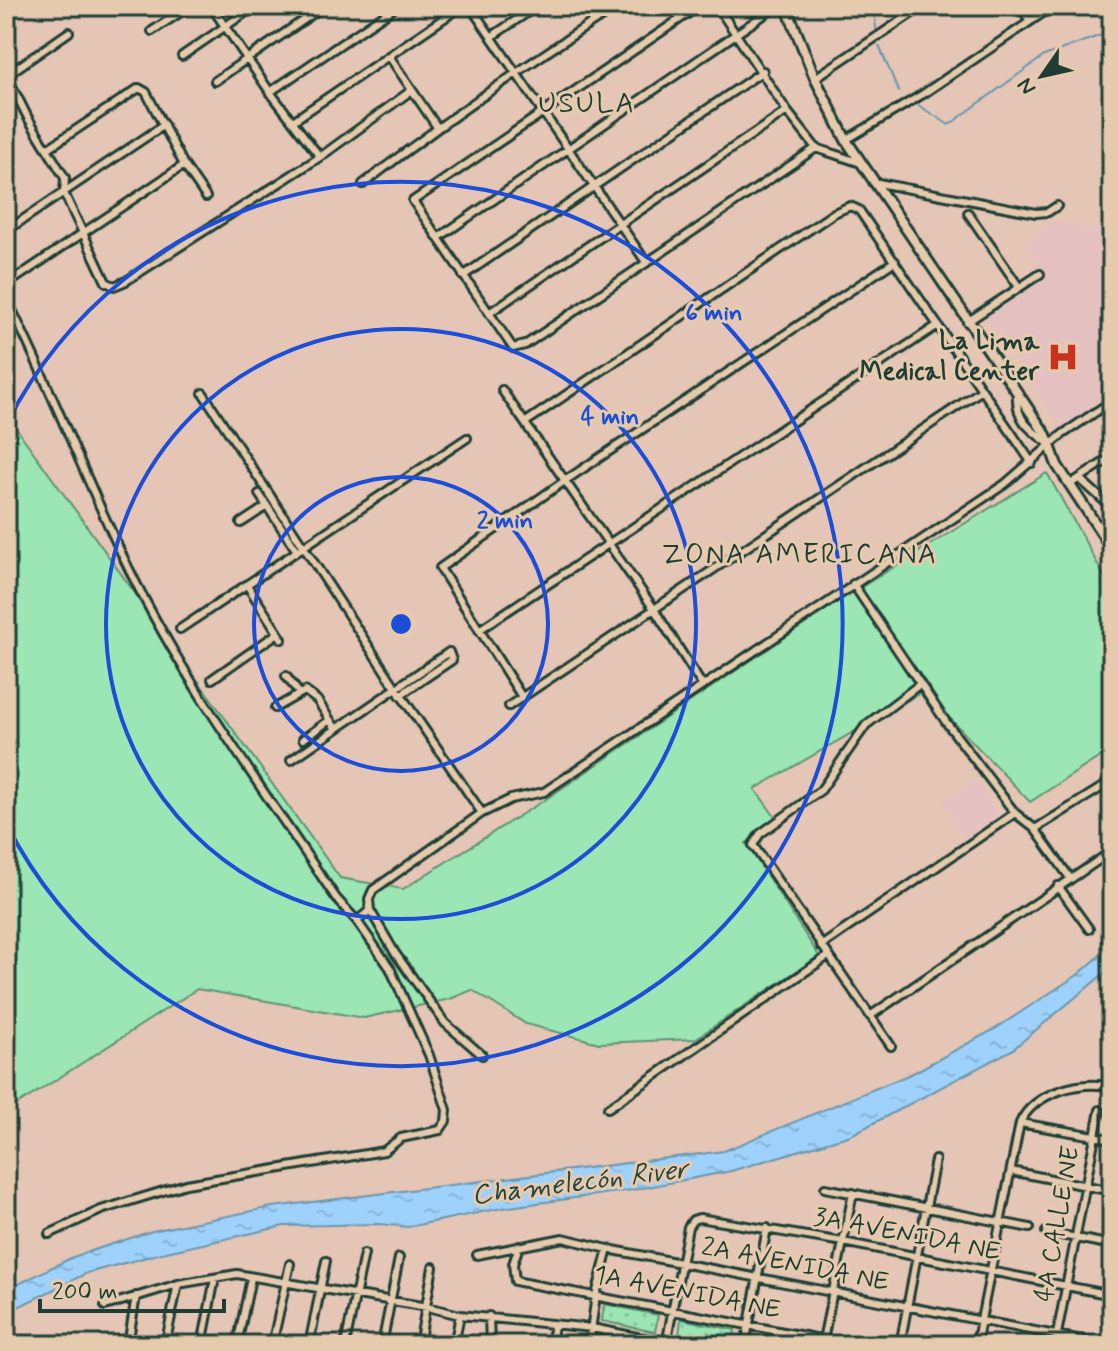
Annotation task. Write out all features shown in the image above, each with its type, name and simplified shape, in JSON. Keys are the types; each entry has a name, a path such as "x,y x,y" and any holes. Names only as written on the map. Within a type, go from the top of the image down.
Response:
{"street":[{"path":"152,31 190,6"},
{"path":"211,6 270,92 320,157"},
{"path":"182,56 255,6"},
{"path":"215,81 324,6"},
{"path":"270,92 397,6"},
{"path":"293,121 462,6"},
{"path":"470,6 646,262"},
{"path":"491,37 537,6"},
{"path":"363,184 515,72 618,6"},
{"path":"699,6 413,201 513,348 519,349 816,148"},
{"path":"717,6 787,111 816,148 862,164"},
{"path":"438,238 777,6"},
{"path":"815,78 923,6"},
{"path":"1020,6 1030,21"},
{"path":"846,140 923,94 1053,6"},
{"path":"789,8 815,78 846,140 1017,394 1050,446 1069,485 1112,549"},
{"path":"69,32 6,75 65,178 64,193 106,282 114,286 320,157 412,90"},
{"path":"389,56 437,127"},
{"path":"463,276 763,71"},
{"path":"47,149 139,88 146,92 184,165 206,197"},
{"path":"489,313 787,111"},
{"path":"6,231 164,125"},
{"path":"6,285 184,165"},
{"path":"873,182 1036,213 1048,212 1057,206"},
{"path":"526,422 850,206 859,210 1032,463"},
{"path":"968,213 1019,287"},
{"path":"522,697 440,568 566,480 895,261"},
{"path":"967,322 1040,274"},
{"path":"6,298 39,363 129,569 182,666 336,898 357,921 390,968 429,1055 446,1105 446,1121 440,1130 401,1138 384,1151 186,1184 101,1210 49,1234"},
{"path":"479,630 938,325"},
{"path":"502,390 654,609 702,685"},
{"path":"509,706 982,390"},
{"path":"203,393 300,549 482,813"},
{"path":"482,1055 445,1023 403,966 370,910 369,899 373,890 482,813 511,799 544,792 1032,463 1050,446 1112,401"},
{"path":"180,629 467,438"},
{"path":"1069,485 1112,457"},
{"path":"1080,479 1112,508"},
{"path":"259,494 300,549"},
{"path":"241,523 267,506"},
{"path":"1097,527 1112,516"},
{"path":"853,584 920,684 1015,813 1035,829 1070,878"},
{"path":"212,679 280,636 247,585"},
{"path":"291,760 336,729 452,660 449,652 398,691"},
{"path":"286,676 299,693"},
{"path":"891,1046 753,845 755,838 821,790 866,725 920,684"},
{"path":"275,708 305,691 317,700 336,729"},
{"path":"303,739 330,720"},
{"path":"1035,829 1112,781"},
{"path":"821,946 1015,813"},
{"path":"870,1016 1112,851"},
{"path":"1058,886 1089,929"},
{"path":"357,921 370,910"},
{"path":"608,1108 828,956"},
{"path":"976,1345 1020,1123 1026,1110 1035,1102 1083,1084 1112,1087"},
{"name":"4A CALLE NE","path":"1055,1345 1100,1110"},
{"path":"1020,1123 1112,1139"},
{"path":"900,1345 935,1160"},
{"path":"1011,1171 1112,1191"},
{"path":"825,1188 1030,1228"},
{"path":"823,1342 853,1193"},
{"name":"3A AVENIDA NE","path":"682,1264 688,1227 693,1220 707,1219 843,1242 1112,1295"},
{"path":"745,1345 767,1228"},
{"path":"1046,1232 1112,1245"},
{"name":"2A AVENIDA NE","path":"477,1255 563,1238 758,1279 1108,1345"},
{"name":"1A AVENIDA NE","path":"519,1246 513,1264 515,1281 823,1342 852,1345"},
{"path":"589,1345 596,1295 608,1249"},
{"path":"345,1345 364,1254"},
{"path":"382,1345 399,1258"},
{"path":"309,1345 326,1261"},
{"path":"272,1345 290,1264"},
{"path":"667,1344 682,1264"},
{"path":"419,1345 433,1267"},
{"path":"105,1306 178,1284 237,1274 460,1315 592,1328 677,1345"},
{"path":"202,1345 215,1278"},
{"path":"237,1345 251,1278"},
{"path":"165,1345 178,1284"},
{"path":"128,1345 136,1296"},
{"path":"454,1345 460,1315"},
{"path":"489,1316 490,1345"},
{"path":"551,1345 554,1325"},
{"path":"629,1345 630,1336"}],"shaded area":[{"name":"La Lima Medical Center","path":"1053,222 1112,232 1112,398 1063,431 986,316 1046,276 1024,242"},
{"path":"976,780 999,815 965,838 942,803"}],"green space":[{"path":"6,414 340,878 403,889 546,799 842,599 1047,473 1112,590 1112,749 1030,802 924,691 755,789 778,821 746,843 819,956 695,1039 599,1043 526,1024 472,990 450,999 364,1018 197,989 6,1112"},
{"path":"604,1304 658,1315 655,1332 602,1321"},
{"path":"681,1319 735,1330 733,1345 679,1336"}],"water":[{"name":"Chamelecón River","path":"1112,945 1112,967 1012,1050 851,1135 731,1171 632,1190 502,1208 408,1227 380,1224 284,1226 87,1273 6,1313 6,1290 73,1257 152,1231 272,1207 724,1151 913,1073 995,1029 1079,974"}],"waterway":[{"path":"874,6 876,29"},
{"path":"915,103 949,125 1044,56 1112,31"},
{"path":"879,46 899,92"}],"place":[{"name":"La Lima Medical Center","path":"1063,357"}],"district":[{"name":"USULA","path":"587,104"},
{"name":"ZONA AMERICANA","path":"800,555"}]}
